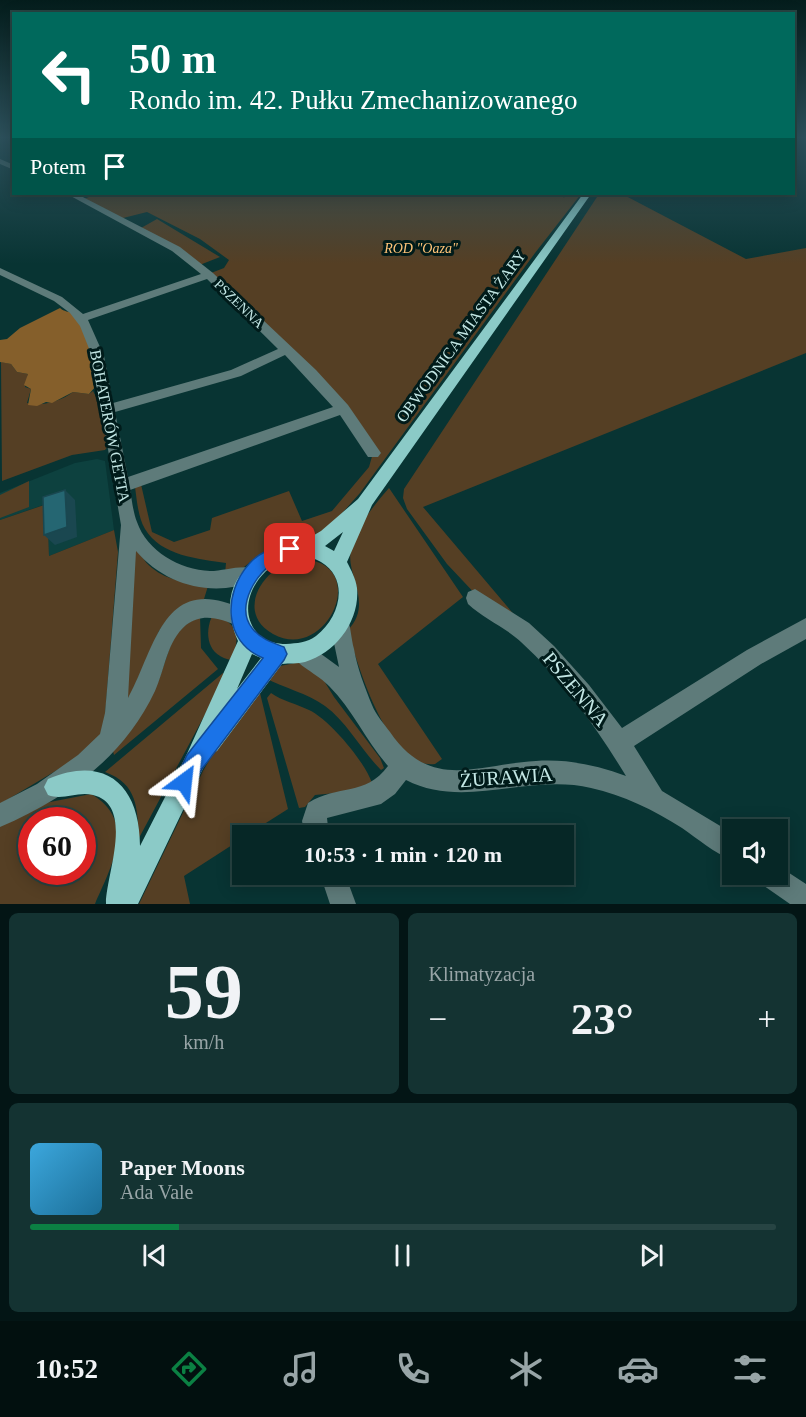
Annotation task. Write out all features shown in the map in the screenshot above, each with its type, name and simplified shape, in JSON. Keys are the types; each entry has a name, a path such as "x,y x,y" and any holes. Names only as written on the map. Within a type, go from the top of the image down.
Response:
{"main road":[{"name":"OBWODNICA MIASTA ŻARY","path":"365,501 586,195"},
{"path":"308,548 327,536 365,501"},
{"path":"338,564 365,501"},
{"path":"308,548 320,551 338,564 344,572 349,592 346,614 323,642 300,653 278,654 265,650 249,638 242,629 238,617 239,595 249,575 272,555 290,549 308,548"},
{"path":"124,904 194,762 249,638"},
{"path":"194,762 278,654"},
{"path":"56,787 92,783 111,792 119,800 125,813 128,842 127,860 117,904"}],"street":[{"name":"PSZENNA","path":"73,195 176,249 209,275 311,373 343,409 373,453"},
{"name":"BOHATERÓW GETTA","path":"0,271 58,299 82,318 94,345 109,409 129,525 116,712 109,743"},
{"path":"82,318 209,275"},
{"path":"109,409 236,373 286,350"},
{"path":"122,486 343,409"},
{"name":"BOHATERÓW GETTA","path":"129,525 149,556 167,569 200,578 232,579 249,575"},
{"name":"PSZENNA","path":"475,598 486,608 519,627 534,640 586,696 620,742 654,800"},
{"path":"0,815 56,787 109,743 138,704 149,681 160,644 178,619 203,608 220,609 238,617"},
{"name":"ŻURAWIA","path":"340,624 344,651 364,712"},
{"path":"620,742 754,657 806,628"},
{"name":"ŻURAWIA","path":"300,653 326,669 364,712 388,750 416,774 435,780 462,781 539,772 585,775 624,786 654,800 697,823 722,841"},
{"path":"315,825 316,811 324,805 379,792 403,765"},
{"path":"336,885 343,904"},
{"path":"785,885 806,900"}],"shaded area":[{"path":"60,308 73,314 82,328 92,359 96,386 89,394 73,392 52,403 28,405 31,389 24,385 28,374 17,372 11,364 0,362 0,340 7,339 20,328"},
{"path":"97,459 105,461 114,530 49,556 46,504 0,520 0,493 75,463"}],"green space":[{"name":"ROD \"Oaza\"","path":"94,195 559,195 565,198 561,195 580,195 535,253 360,493 327,530 307,540 282,544 244,567 225,574 226,563 181,555 152,538 145,529 138,509 135,487 140,480 152,532 174,542 210,530 212,518 289,491 302,521 332,511 369,467 373,453 346,406 211,273 224,268 229,260 200,239 147,212 119,219 84,199"},
{"path":"598,195 624,195 746,259 806,248 806,353 423,507 522,624 480,599 447,564 407,509 403,498 404,489"},
{"path":"157,219 220,257 197,266 141,228"},
{"path":"1,362 11,364 17,372 28,374 25,387 31,389 27,403 45,404 73,392 89,394 93,391 96,397 100,397 109,445 105,450 72,455 2,481"},
{"path":"29,481 29,507 0,518 0,495"},
{"path":"389,488 463,597 378,664 442,759 435,764 418,761 403,751 390,733 367,689 348,630 359,609 350,559 353,542 366,517"},
{"path":"47,504 49,556 114,530 118,552 105,716 101,735 74,760 0,804 0,520"},
{"path":"133,546 149,566 165,576 208,586 204,599 167,620 159,631 122,714"},
{"path":"301,559 323,564 335,576 338,592 334,609 325,624 310,635 293,640 273,634 261,625 255,614 255,602 258,590 276,569 288,562"},
{"path":"213,614 233,627 236,644 232,660 218,654 210,643 208,629"},
{"path":"200,616 201,648 218,669 114,755 113,751 158,682 171,644 180,628"},
{"path":"300,662 318,671 334,697 380,758 384,768 381,770 340,720 325,706 265,678 280,666"},
{"path":"223,673 226,675 139,838 136,807 130,790 116,777 105,772"},
{"path":"260,693 288,809 263,825 232,825 232,845 184,876 190,904 139,904 203,771 229,726"},
{"path":"271,693 309,710 336,732 355,753 368,774 372,783 367,790 315,795 305,807 299,808 267,698"},
{"path":"91,794 105,805 114,817 117,845 108,875 95,904 0,904 0,823 18,815 18,885 96,885 96,807 36,807 45,803"}],"building":[{"path":"65,490 67,527 44,535 43,497"}],"route":[{"path":"184,782 194,762 278,654 265,650 245,634 238,617 239,595 255,567 272,555 290,549"}]}
